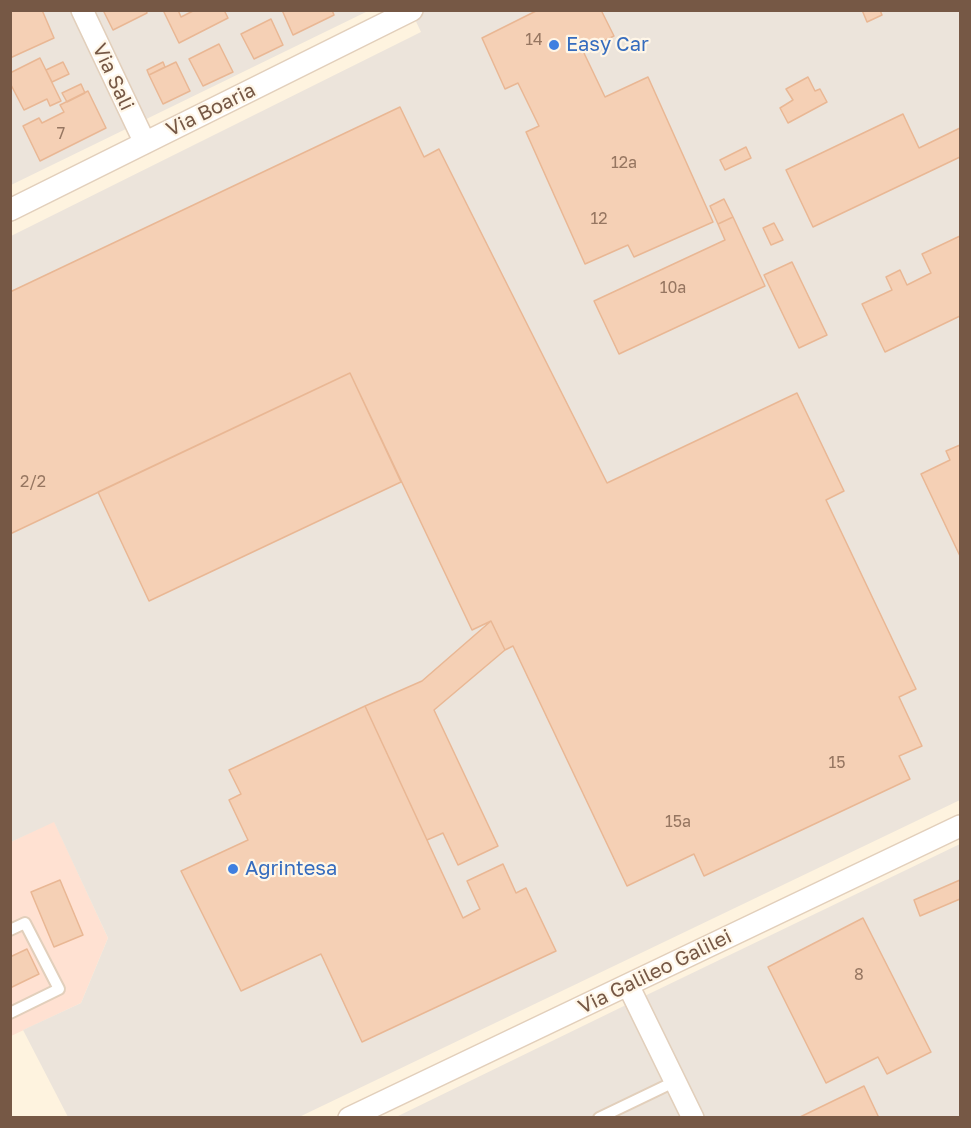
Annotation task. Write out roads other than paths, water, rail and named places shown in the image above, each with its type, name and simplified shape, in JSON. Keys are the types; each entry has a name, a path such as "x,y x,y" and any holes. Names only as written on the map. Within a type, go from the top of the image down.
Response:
{"street":[{"name":"Via Sali","path":"82,10 145,143"},
{"name":"Via Boaria","path":"10,210 412,10"},
{"name":"Via Galileo Galilei","path":"350,1118 960,826"},
{"path":"628,984 693,1118"}],"lane":[{"path":"10,930 25,923 59,989 10,1013"},
{"path":"599,1118 676,1081"}],"place":[{"name":"Easy Car","path":"554,45"},
{"name":"Agrintesa","path":"233,869"}]}
